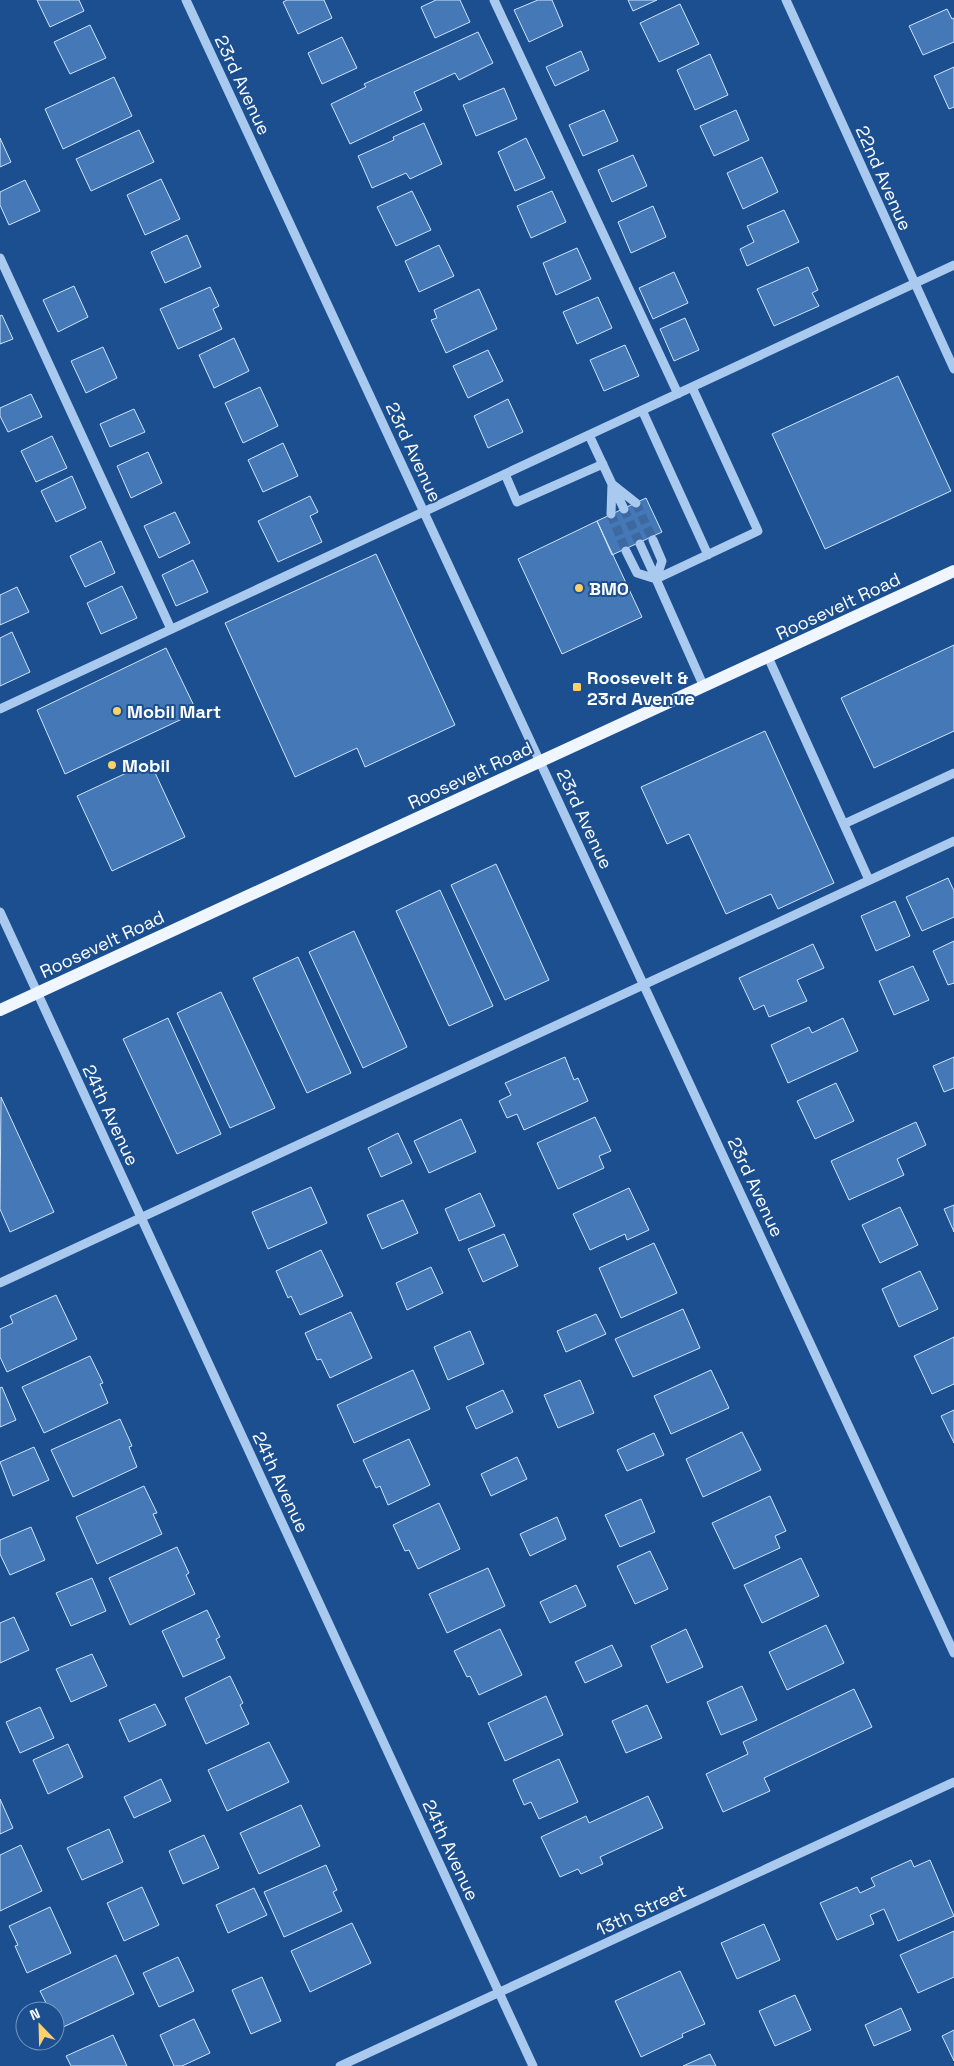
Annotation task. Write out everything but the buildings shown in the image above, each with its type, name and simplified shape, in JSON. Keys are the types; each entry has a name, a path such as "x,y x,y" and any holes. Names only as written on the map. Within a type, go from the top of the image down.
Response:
{"main road":[{"name":"Roosevelt Road","path":"0,1010 954,572"}],"street":[{"name":"23rd Avenue","path":"186,0 954,1653"},
{"path":"494,0 678,394"},
{"name":"22nd Avenue","path":"786,0 954,369"},
{"path":"0,258 171,629"},
{"path":"0,709 954,265"},
{"path":"626,551 637,573 656,579 758,531 692,387"},
{"path":"642,410 708,555"},
{"path":"590,435 624,509"},
{"path":"504,474 517,502 602,464"},
{"path":"612,484 636,503"},
{"path":"611,514 612,484"},
{"path":"653,540 662,561 656,579"},
{"path":"640,544 704,687"},
{"path":"768,657 870,880"},
{"path":"844,824 954,773"},
{"path":"0,1283 954,841"},
{"name":"24th Avenue","path":"0,912 533,2066"},
{"name":"13th Street","path":"340,2066 954,1782"}],"tunnel":[{"path":"636,503 653,540"},
{"path":"624,509 640,544"},
{"path":"611,514 626,551"}],"place":[{"name":"BMO","path":"579,588"},
{"name":"Roosevelt & 23rd Avenue","path":"577,687"},
{"name":"Mobil Mart","path":"117,711"},
{"name":"Mobil","path":"112,765"}]}
